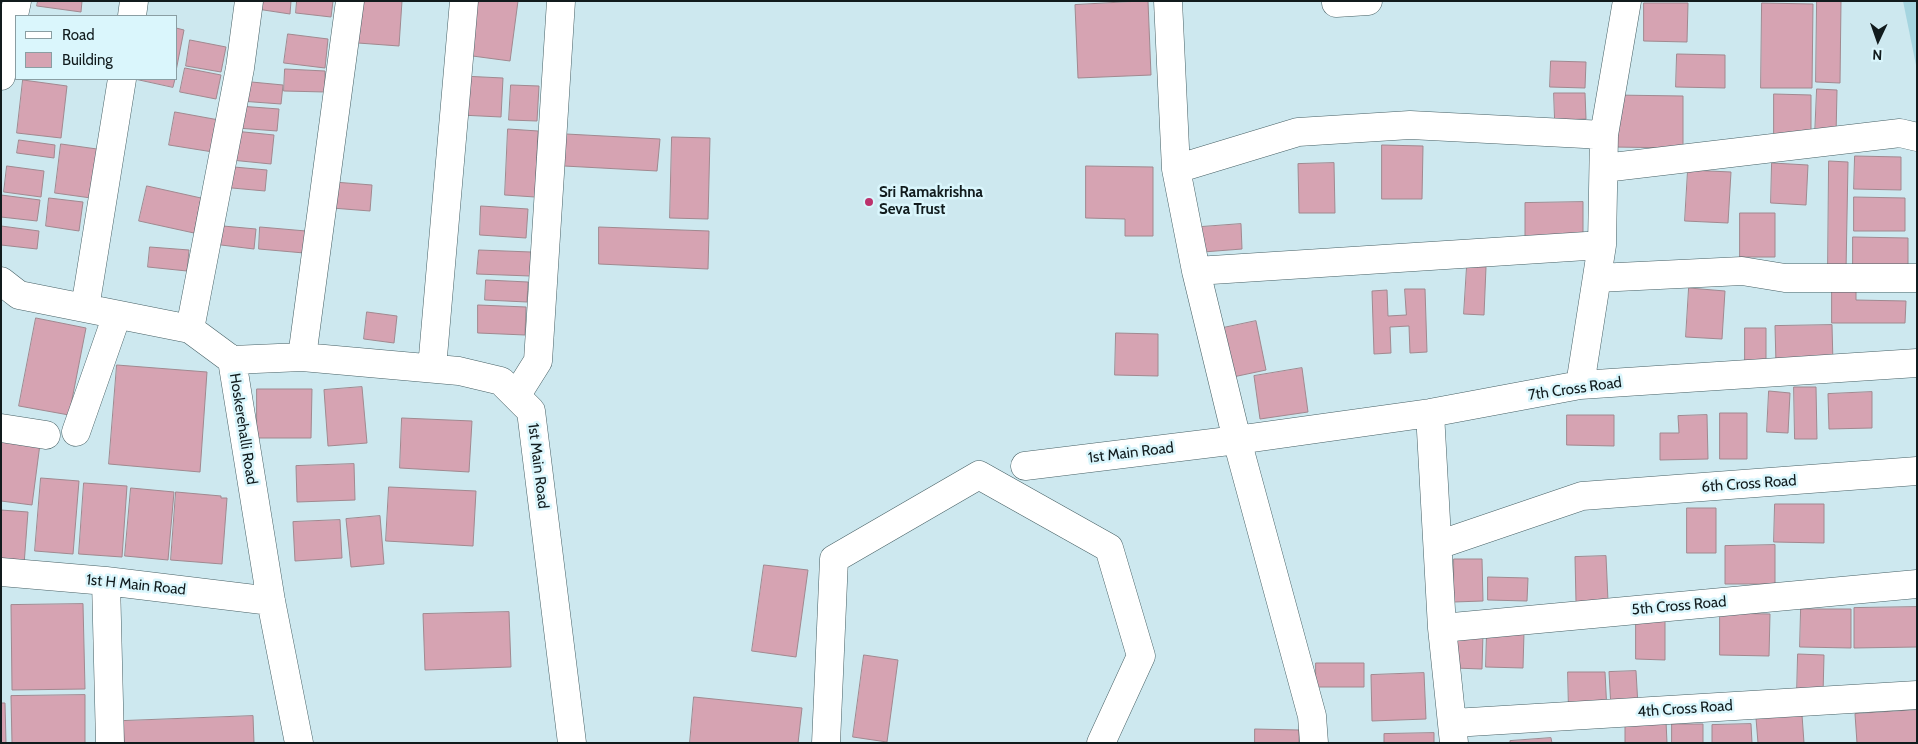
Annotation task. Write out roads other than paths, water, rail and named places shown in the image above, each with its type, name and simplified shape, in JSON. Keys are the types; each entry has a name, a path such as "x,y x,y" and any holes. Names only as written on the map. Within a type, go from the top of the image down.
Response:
{"street":[{"path":"1,76 18,1"},
{"path":"132,15 134,1"},
{"path":"190,329 238,78 249,1"},
{"path":"302,357 350,1"},
{"path":"432,368 464,1"},
{"path":"516,396 538,361 561,1"},
{"path":"1168,1 1176,169 1196,271 1237,440 1312,716 1314,743"},
{"path":"1336,4 1368,1"},
{"path":"1580,385 1602,245 1604,135 1628,1"},
{"path":"85,308 122,80"},
{"path":"1176,169 1298,132 1410,125 1604,135"},
{"path":"1604,168 1900,133 1917,137"},
{"path":"1196,271 1602,245"},
{"path":"1597,278 1742,272 1785,278 1917,278"},
{"name":"Hoskerehalli Road","path":"1,281 19,295 190,329 232,360 271,601 300,743"},
{"path":"76,432 117,315"},
{"name":"1st Main Road","path":"232,360 302,357 460,371 501,380 532,411 572,743"},
{"name":"7th Cross Road","path":"1237,440 1430,413 1580,385 1917,363"},
{"path":"1430,413 1442,628 1453,733"},
{"path":"1,428 46,435"},
{"name":"1st Main Road","path":"1025,466 1237,440"},
{"name":"6th Cross Road","path":"1438,545 1582,496 1917,471"},
{"path":"826,743 834,559 979,475 1109,548 1141,656 1101,743"},
{"name":"1st H Main Road","path":"1,572 106,581 271,601"},
{"path":"106,581 110,743"},
{"name":"5th Cross Road","path":"1442,628 1917,584"},
{"name":"4th Cross Road","path":"1453,733 1917,695"}],"place":[{"name":"Sri Ramakrishna Seva Trust","path":"869,202"}]}
